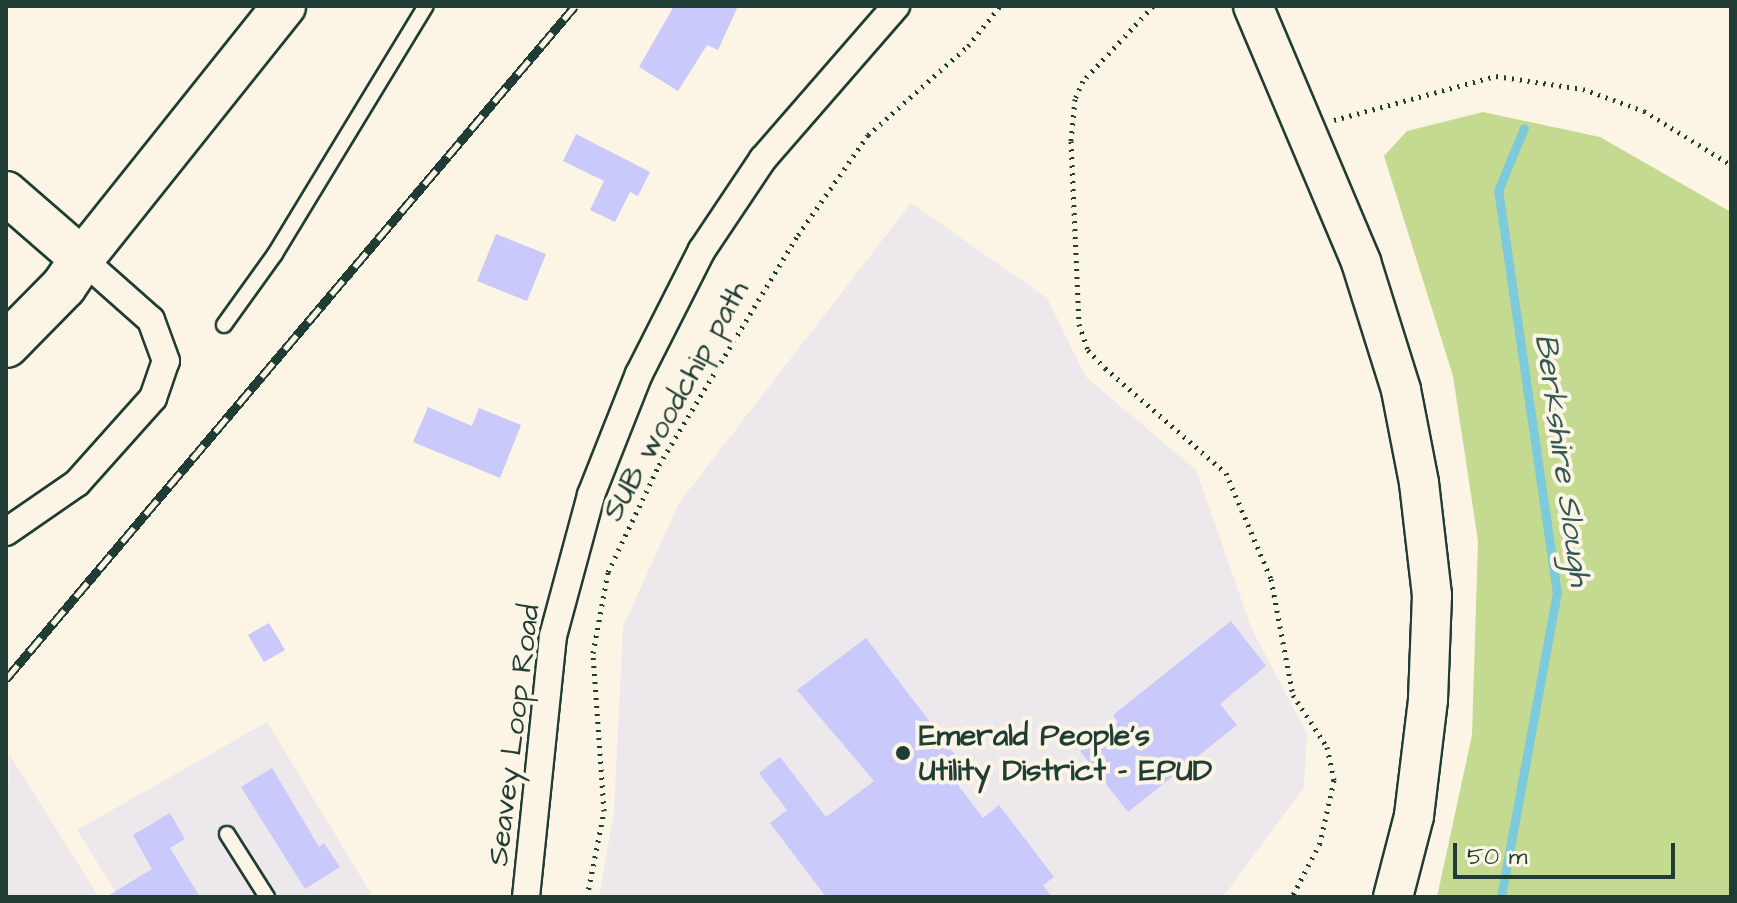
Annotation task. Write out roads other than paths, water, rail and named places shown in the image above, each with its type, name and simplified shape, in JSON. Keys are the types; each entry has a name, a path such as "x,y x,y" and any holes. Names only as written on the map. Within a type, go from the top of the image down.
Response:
{"highway":[{"path":"6,345 64,286 82,259"}],"main road":[{"path":"6,193 82,259 284,6"},
{"path":"1253,6 1361,262 1401,390 1431,581 1428,700 1414,816 1393,897"}],"street":[{"name":"Seavey Loop Road","path":"526,897 553,636 591,495 639,374 702,250 763,159 896,6"},
{"path":"6,532 77,483 153,398 166,361 151,320 82,259"}],"lane":[{"path":"224,325 275,254 426,6"},
{"path":"227,834 267,897"}],"waterway":[{"name":"Berkshire Slough","path":"1501,897 1557,593 1498,191 1524,128"}],"railway":[{"path":"6,679 575,6"}],"place":[{"name":"Emerald People's Utility District - EPUD","path":"903,753"}]}
